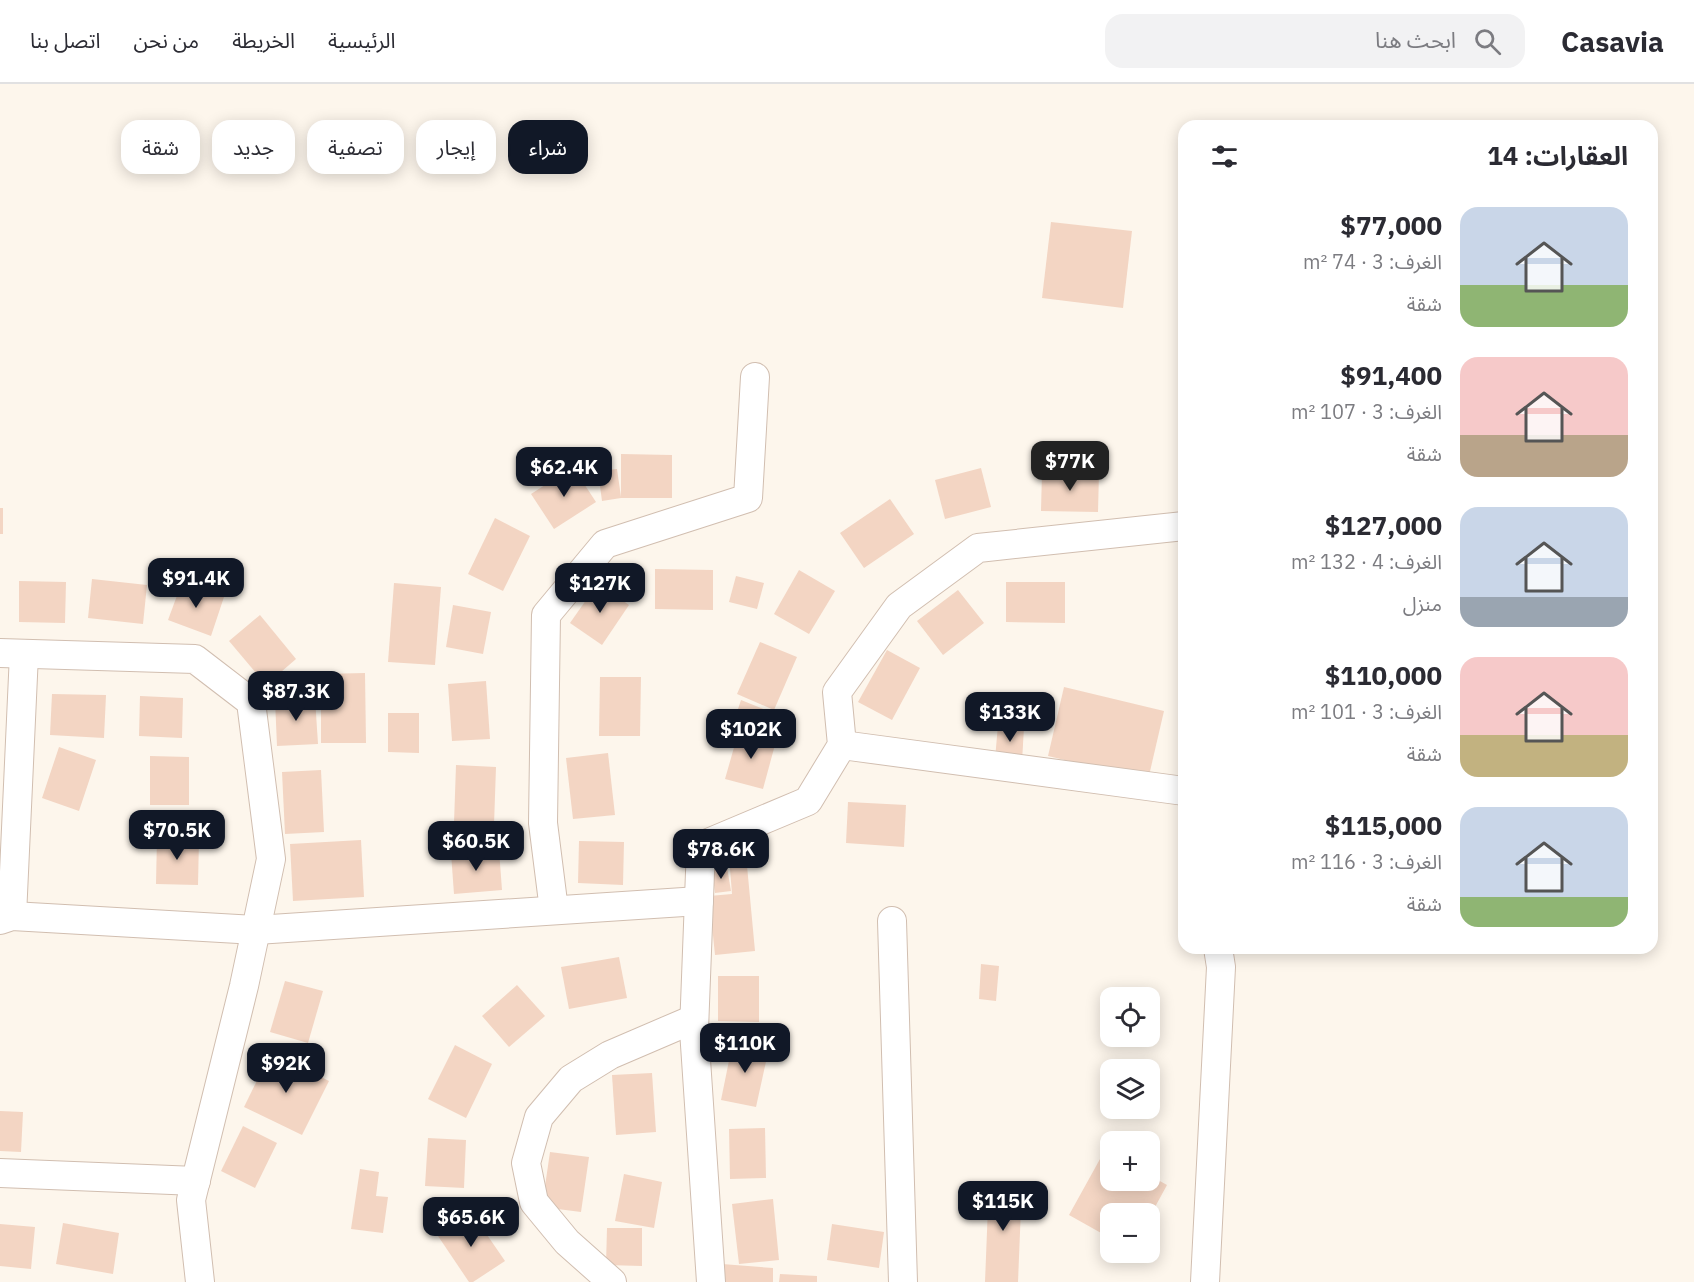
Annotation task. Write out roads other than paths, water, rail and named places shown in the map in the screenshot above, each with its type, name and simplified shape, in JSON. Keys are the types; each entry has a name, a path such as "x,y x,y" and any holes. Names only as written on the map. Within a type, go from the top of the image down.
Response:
{"street":[{"path":"554,910 543,823 546,615 605,544 748,498 755,377"},
{"path":"711,1282 694,1019 702,846 808,801 842,745 837,692 899,606 978,548 1178,527"},
{"path":"200,1282 191,1200 244,986 256,930 271,860 251,702 195,659 12,654 6,918 256,930 699,901"},
{"path":"842,745 1178,790"},
{"path":"892,921 903,1282"},
{"path":"1205,1282 1221,967 1219,954"},
{"path":"612,1282 567,1242 534,1202 526,1163 539,1116 571,1079 610,1055 694,1019"},
{"path":"0,1173 196,1181"}]}
